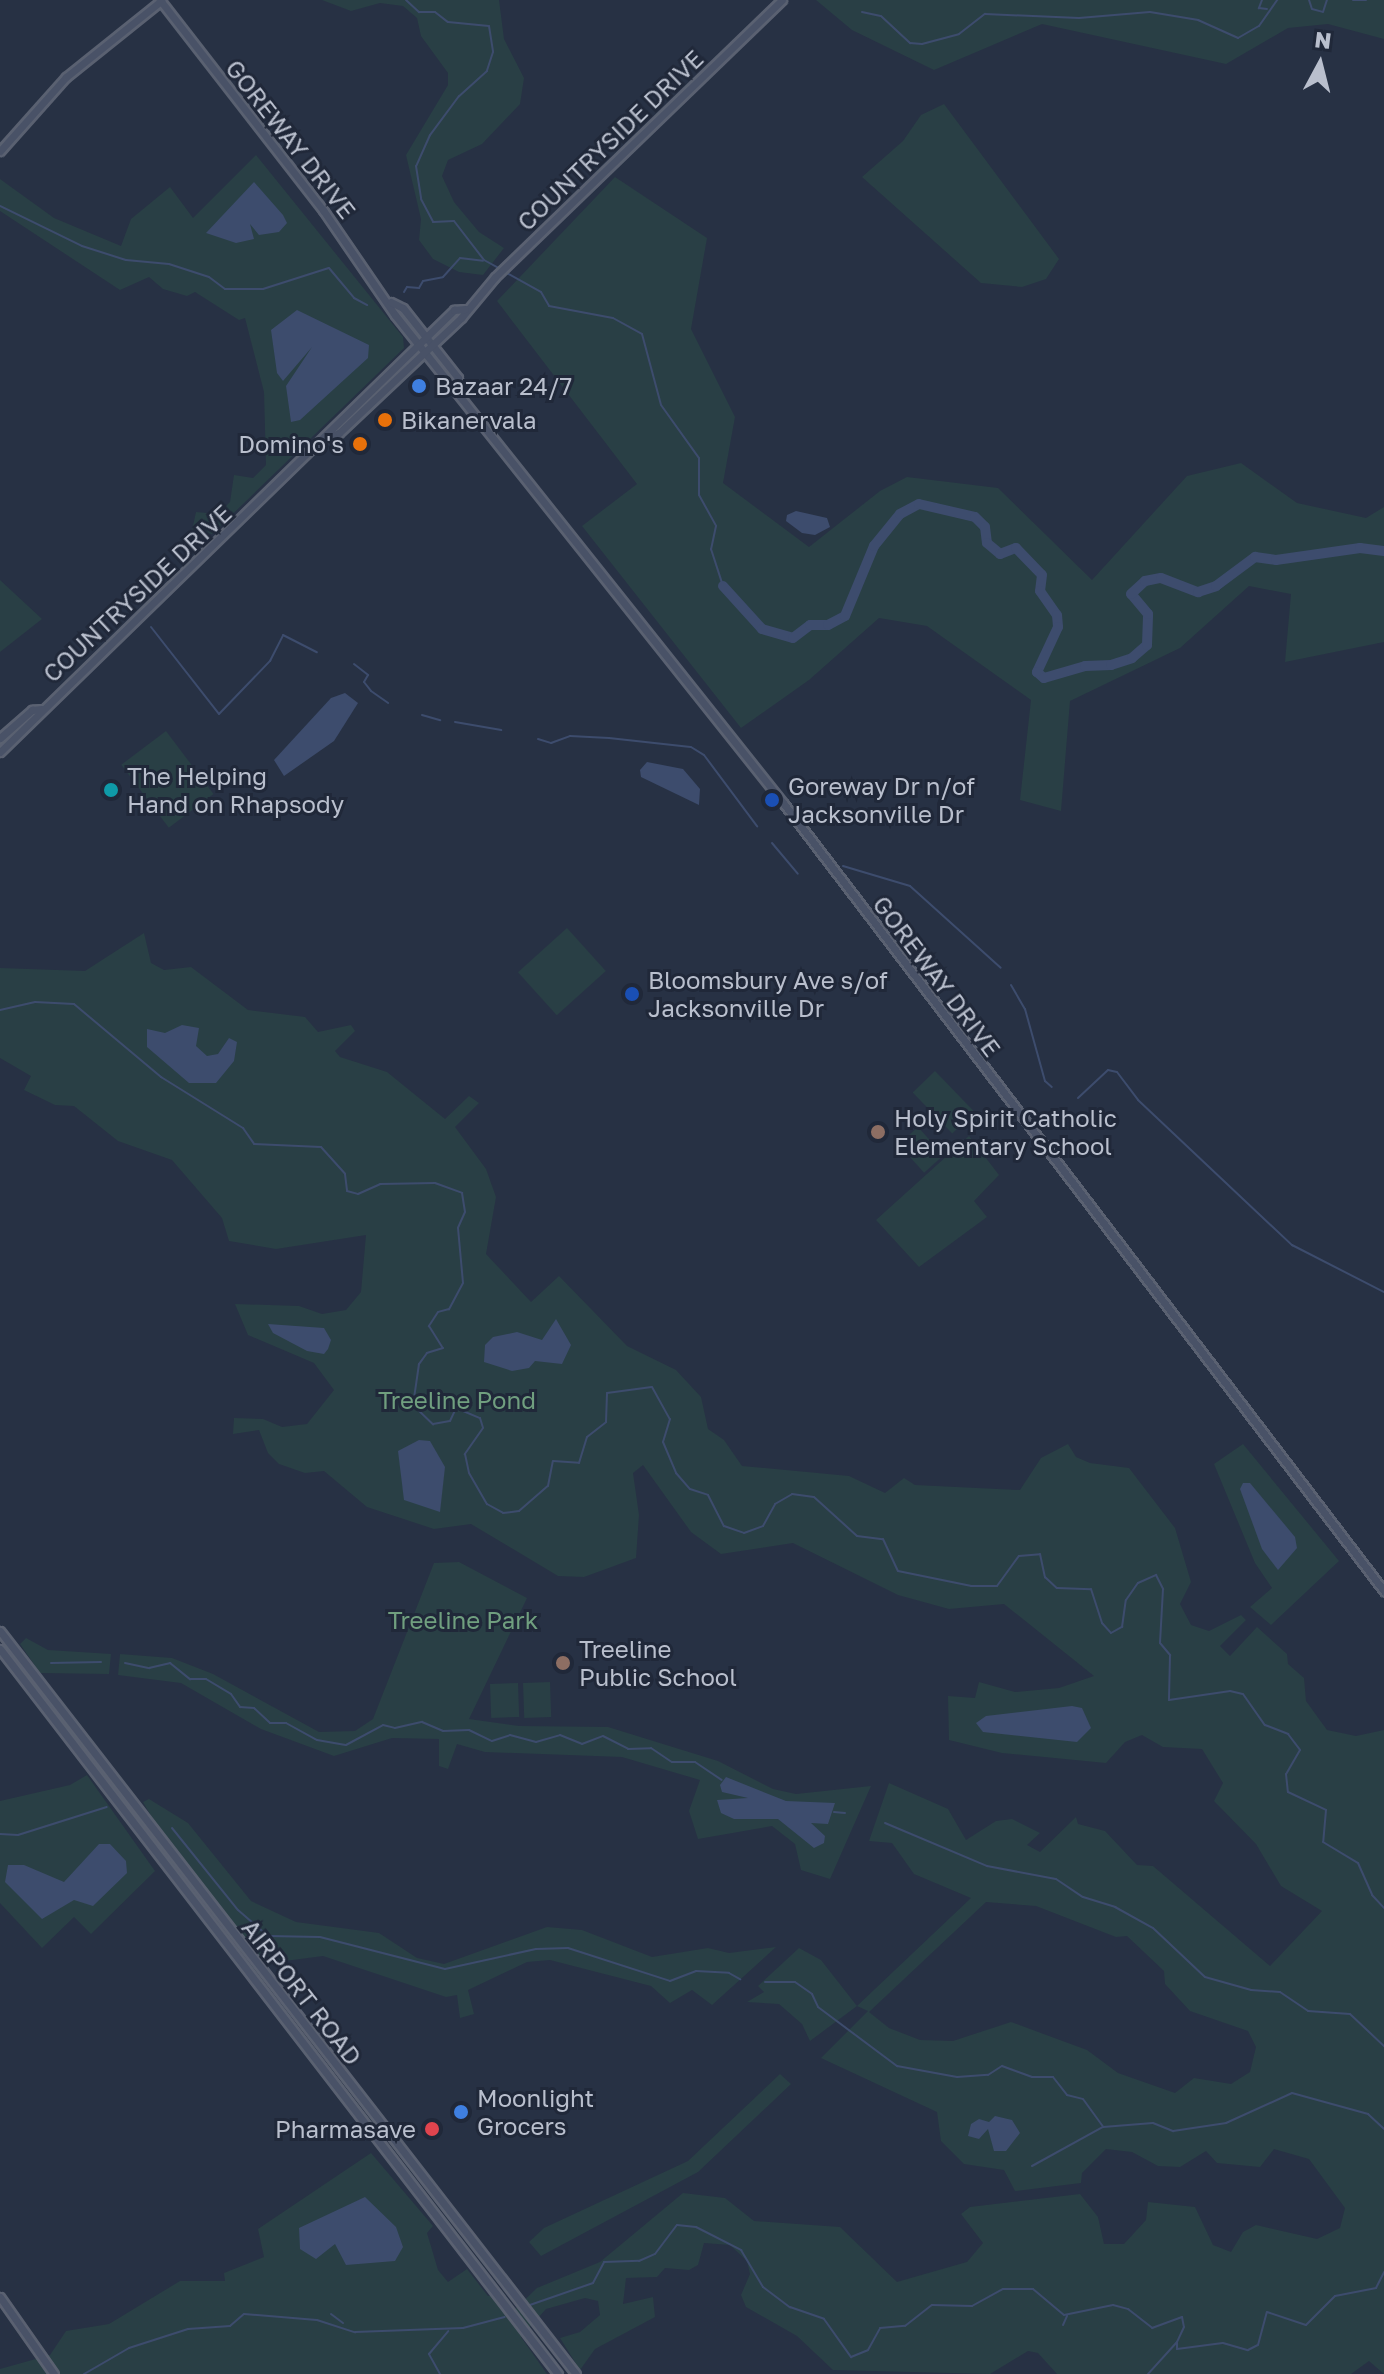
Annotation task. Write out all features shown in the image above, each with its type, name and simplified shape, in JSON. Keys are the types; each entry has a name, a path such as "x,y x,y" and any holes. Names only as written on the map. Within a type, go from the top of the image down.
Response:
{"main road":[{"path":"0,151 60,82 160,0"},
{"name":"GOREWAY DRIVE","path":"160,0 391,302 425,353 457,388 784,804 1384,1591"},
{"name":"COUNTRYSIDE DRIVE","path":"327,438 339,433 425,353 509,263 782,0"},
{"name":"GOREWAY DRIVE","path":"391,302 426,338 458,378 457,388"},
{"name":"COUNTRYSIDE DRIVE","path":"0,752 327,438 454,310 465,309"},
{"name":"COUNTRYSIDE DRIVE","path":"1,735 32,710 42,709"},
{"path":"1,735 9,744"},
{"name":"AIRPORT ROAD","path":"0,1631 531,2320 576,2374"},
{"name":"AIRPORT ROAD","path":"0,1649 558,2374"},
{"path":"0,2297 52,2370"}],"green space":[{"path":"322,0 499,0 504,39 524,78 520,104 482,144 448,160 442,176 454,202 479,232 504,248 483,275 459,272 433,259 419,240 421,219 406,155 448,85 448,73 421,36 417,18 403,6 380,3 351,11"},
{"path":"816,0 1384,0 1384,39 1328,24 1288,28 1226,64 1042,24 934,70 852,30"},
{"path":"944,104 1059,259 1046,279 1022,287 981,283 862,177 903,141 921,115"},
{"path":"256,155 403,337 404,348 212,534 192,530 196,512 218,514 230,502 234,475 253,478 266,465 264,392 245,318 239,320 195,292 187,296 163,289 149,277 120,290 0,211 0,179 54,218 121,246 131,219 170,187 193,218"},
{"path":"615,177 707,238 691,329 735,417 723,483 809,547 880,491 907,477 998,488 1092,580 1187,476 1241,463 1297,503 1366,518 1384,507 1384,642 1285,662 1291,594 1249,586 1180,648 1070,701 1061,811 1020,800 1031,700 927,626 879,618 809,680 741,728 582,526 637,484 497,301"},
{"path":"0,580 42,619 0,652"},
{"path":"166,731 214,794 169,828 121,765"},
{"path":"567,928 606,971 557,1015 518,972"},
{"path":"144,933 151,963 164,970 191,967 248,1010 305,1017 318,1032 351,1025 355,1031 335,1051 340,1057 387,1072 445,1119 469,1096 479,1103 455,1127 486,1169 496,1197 486,1254 531,1302 559,1276 627,1346 676,1370 701,1397 708,1429 724,1440 742,1466 849,1476 885,1493 904,1478 915,1485 1020,1490 1041,1458 1068,1444 1076,1457 1090,1463 1129,1468 1175,1528 1191,1582 1180,1604 1191,1625 1209,1631 1241,1615 1246,1620 1220,1646 1230,1656 1257,1627 1287,1654 1288,1664 1304,1678 1306,1701 1327,1730 1356,1736 1384,1730 1384,2374 1369,2361 1351,2374 1057,2374 1038,2353 1028,2351 990,2374 833,2370 797,2336 746,2307 741,2295 750,2274 747,2261 730,2245 704,2243 698,2265 689,2270 665,2268 657,2277 626,2278 623,2304 653,2297 655,2317 595,2349 580,2370 560,2338 580,2332 600,2315 598,2301 585,2298 546,2309 521,2337 547,2374 0,2374 0,2369 50,2355 66,2331 109,2324 180,2281 225,2281 224,2273 264,2257 258,2229 371,2153 433,2226 427,2233 438,2270 448,2282 467,2269 488,2296 494,2295 513,2311 537,2288 600,2262 683,2193 725,2198 754,2221 840,2227 897,2282 967,2262 983,2243 961,2214 970,2207 1080,2194 1098,2217 1104,2244 1124,2244 1146,2220 1148,2202 1195,2207 1213,2245 1231,2252 1243,2232 1256,2225 1317,2239 1340,2228 1345,2208 1309,2159 1274,2149 1260,2167 1217,2163 1206,2151 1180,2167 1158,2166 1132,2152 1106,2149 1082,2173 1081,2183 1015,2191 1004,2170 964,2164 941,2141 937,2112 821,2058 868,2011 857,2006 971,1898 914,1874 892,1843 869,1841 889,1783 948,1809 966,1840 996,1821 1012,1819 1040,1833 1027,1845 1040,1852 1076,1817 1078,1824 1105,1831 1137,1865 1153,1866 1270,1966 1322,1911 1281,1886 1256,1844 1214,1801 1223,1783 1202,1749 1163,1747 1142,1735 1125,1742 1106,1763 1002,1753 949,1740 948,1696 975,1698 979,1682 1015,1692 1059,1688 1094,1676 1004,1604 949,1609 898,1595 793,1543 721,1554 691,1532 643,1465 633,1473 639,1515 636,1558 584,1577 558,1576 471,1524 434,1529 367,1507 324,1471 305,1473 279,1464 268,1453 259,1430 233,1434 234,1418 263,1419 282,1427 307,1424 334,1390 314,1363 248,1335 235,1304 299,1306 322,1314 346,1310 361,1292 366,1235 276,1249 229,1241 222,1218 172,1160 118,1141 74,1106 55,1105 24,1090 31,1076 0,1058 0,968 85,971","holes":["986,1902 1036,1906 1116,1937 1127,1936 1164,1971 1165,1984 1190,2011 1248,2031 1256,2047 1250,2072 1231,2084 1194,2078 1175,2093 1118,2073 1087,2050 1011,2022 953,2041 920,2040 889,2028 869,2012"]},
{"path":"935,1071 975,1112 952,1134 913,1093"},
{"path":"918,1127 943,1155 924,1173 899,1144"},
{"path":"969,1136 999,1175 974,1201 987,1217 919,1267 876,1220"},
{"path":"1243,1444 1339,1561 1271,1625 1250,1607 1272,1588 1255,1563 1214,1464"},
{"name":"Treeline Park","path":"459,1562 527,1598 469,1719 519,1726 608,1727 718,1761 773,1789 796,1794 871,1786 830,1879 801,1870 795,1844 772,1826 698,1839 689,1811 700,1780 622,1757 485,1752 457,1744 448,1769 439,1766 439,1739 392,1738 334,1756 261,1729 181,1683 118,1675 120,1654 172,1658 213,1674 319,1732 355,1731 373,1719 434,1563"},
{"path":"26,1638 48,1650 111,1654 109,1674 40,1673 20,1644"},
{"path":"550,1682 551,1717 524,1718 523,1683"},
{"path":"518,1683 519,1717 491,1718 490,1684"},
{"path":"87,1775 155,1871 91,1934 74,1917 42,1948 0,1903 0,1801 70,1785"},
{"path":"149,1799 188,1823 251,1901 296,1922 379,1933 417,1958 444,1964 547,1927 582,1930 652,1957 708,1948 729,1953 776,1947 712,2005 692,1990 670,2003 651,1986 550,1960 527,1962 468,1990 474,2014 460,2018 457,1995 446,1997 323,1956 262,1964 158,1828 143,1802"},
{"path":"799,1948 821,1960 857,2006 810,2041 802,2024 779,2004 747,2002 764,1992 758,1986"},
{"path":"780,2074 791,2084 698,2172 541,2256 529,2242 544,2228 688,2161"}],"water":[{"path":"254,182 287,223 279,232 259,235 250,224 254,239 236,243 206,233"},
{"path":"297,310 369,345 368,358 300,420 291,422 286,386 312,347 283,381 277,373 271,330"},
{"path":"796,511 827,518 830,527 815,535 802,533 786,521 787,515"},
{"path":"345,693 358,703 334,741 284,776 274,760 331,698"},
{"path":"647,762 683,769 700,789 699,805 641,777 640,770"},
{"path":"182,1025 199,1028 196,1046 207,1056 218,1054 229,1038 237,1042 234,1061 216,1083 189,1083 147,1047 147,1029 165,1033"},
{"path":"556,1319 571,1345 562,1364 535,1361 529,1368 512,1371 484,1362 485,1345 493,1337 517,1332 542,1340"},
{"name":"Treeline Pond","path":"268,1324 324,1328 331,1340 328,1349 324,1354 307,1351 273,1333"},
{"path":"419,1440 430,1441 445,1467 440,1512 404,1500 398,1451"},
{"path":"1243,1483 1250,1483 1295,1537 1297,1548 1278,1570 1262,1549 1240,1489"},
{"path":"1072,1706 1082,1708 1091,1728 1077,1742 983,1732 976,1723 986,1716"},
{"path":"726,1777 786,1801 835,1803 828,1824 811,1823 825,1836 824,1843 814,1848 778,1819 734,1819 721,1813 717,1800 748,1798 722,1792 720,1785"},
{"path":"99,1844 110,1844 126,1861 127,1873 93,1906 74,1900 42,1919 5,1882 8,1865 24,1865 64,1882"},
{"path":"995,2116 1012,2120 1020,2133 1006,2151 994,2151 988,2129 979,2139 968,2136 971,2124 979,2119 989,2122"},
{"path":"365,2197 396,2227 403,2247 395,2261 346,2265 335,2244 316,2259 300,2249 299,2228"}],"waterway":[{"path":"406,0 419,12 435,12 448,22 489,26 493,52 487,71 459,96 430,135 416,166 421,199 433,222 454,221 484,260 500,269"},
{"path":"1262,0 1259,8 1267,9"},
{"path":"862,12 881,16 910,43 922,44 959,34 985,14 1079,18 1150,12 1198,20 1238,38 1259,26 1277,0"},
{"path":"1309,0 1312,9 1323,12 1327,0"},
{"path":"1353,0 1366,0"},
{"path":"0,206 82,246 126,260 169,264 209,277 225,289 263,289 329,268 354,298 367,305"},
{"path":"404,292 407,287 419,288 423,281 443,277 460,258 483,261"},
{"path":"505,272 541,292 549,306 613,318 642,334 661,405 699,458 699,495 716,526 711,549 723,586"},
{"path":"723,586 762,629 793,638 810,625 828,625 845,616 874,546 900,514 919,504 975,517 985,527 987,543 1000,554 1016,548 1042,575 1040,591 1057,615 1058,627 1037,672 1044,678 1085,666 1111,665 1132,658 1147,645 1148,614 1131,594 1145,581 1161,578 1198,592 1216,586 1255,557 1276,560 1360,548 1384,551"},
{"path":"151,627 219,714 270,661 283,635 317,652"},
{"path":"354,664 368,675 364,682 371,691 388,703"},
{"path":"422,715 440,720"},
{"path":"455,722 501,730"},
{"path":"538,739 551,743 570,736 609,738 691,747 704,755 757,826"},
{"path":"772,843 798,874"},
{"path":"843,866 910,886 1001,968"},
{"path":"1011,985 1025,1009 1045,1081 1052,1087"},
{"path":"0,1010 35,1002 74,1004 161,1077 243,1128 254,1144 321,1147 345,1174 347,1191 358,1194 380,1184 435,1183 462,1193 465,1212 458,1228 463,1283 449,1309 438,1312 429,1326 443,1348 427,1353 419,1364 413,1405 433,1424 450,1421 456,1408 480,1418 483,1428 465,1454 469,1473 487,1504 503,1513 519,1511 548,1486 553,1461 579,1463 587,1437 606,1422 607,1393 652,1387 670,1419 663,1442 676,1473 690,1489 708,1495 724,1526 744,1533 763,1526 775,1504 792,1494 814,1497 857,1536 883,1539 898,1571 971,1586 997,1586 1019,1556 1040,1554 1045,1577 1057,1588 1091,1589 1102,1623 1111,1633 1122,1627 1126,1600 1138,1583 1156,1575 1163,1589 1160,1643 1170,1655 1169,1700 1230,1691 1243,1694 1265,1725 1288,1734 1300,1750 1286,1774 1288,1792 1326,1810 1323,1842 1358,1863 1372,1895 1384,1908"},
{"path":"1078,1098 1108,1070 1117,1072 1138,1100 1292,1245 1384,1292"},
{"path":"51,1663 101,1662"},
{"path":"125,1663 149,1668 170,1663 190,1679 206,1679 231,1694 240,1707 254,1708 270,1723 286,1723 317,1740 346,1745 383,1725 395,1728 422,1722 443,1731 469,1730 492,1741 510,1735 536,1742 560,1735 582,1744 603,1736 628,1749 651,1748 672,1762 695,1762 722,1780"},
{"path":"0,1834 18,1835 107,1807"},
{"path":"834,1812 845,1813"},
{"path":"885,1823 987,1866 1056,1879 1083,1897 1115,1907 1153,1928 1205,1977 1251,1990 1280,1992 1308,2011 1350,2014 1384,2046"},
{"path":"172,1828 238,1910 268,1936 320,1937 445,1969 536,1949 568,1948 670,1981 696,1971 729,1973 740,1979"},
{"path":"765,1982 795,1982 812,1994 818,2007 897,2066 957,2077 988,2075 1002,2066 1032,2077 1053,2077 1067,2095 1083,2099 1103,2127"},
{"path":"1032,2166 1103,2127 1153,2123 1173,2131 1226,2123 1292,2093 1368,2114 1384,2129"},
{"path":"527,2306 593,2283 604,2262 639,2261 655,2254 677,2225 696,2227 741,2250 763,2287 790,2307 824,2319 851,2357 868,2350 880,2328 905,2326 932,2305 972,2306 1003,2289 1033,2289 1064,2315 1113,2305 1128,2309 1152,2328 1182,2317 1184,2327 1177,2342 1148,2374"},
{"path":"1177,2343 1177,2349 1223,2343 1248,2350 1258,2345 1267,2312 1306,2325 1335,2296 1376,2288 1384,2272"},
{"path":"84,2374 129,2348 188,2329 230,2326 244,2314 317,2320 355,2332 463,2328 505,2317"},
{"path":"331,2314 343,2323"},
{"path":"1063,2325 1067,2316"},
{"path":"440,2374 429,2354 448,2331"}],"place":[{"name":"Bazaar 24/7","path":"419,386"},
{"name":"Bikanervala","path":"385,420"},
{"name":"Domino's","path":"360,444"},
{"name":"The Helping Hand on Rhapsody","path":"111,790"},
{"name":"Goreway Dr n/of Jacksonville Dr","path":"772,800"},
{"name":"Bloomsbury Ave s/of Jacksonville Dr","path":"632,994"},
{"name":"Holy Spirit Catholic Elementary School","path":"878,1132"},
{"name":"Treeline Public School","path":"563,1663"},
{"name":"Moonlight Grocers","path":"461,2112"},
{"name":"Pharmasave","path":"432,2129"}]}
